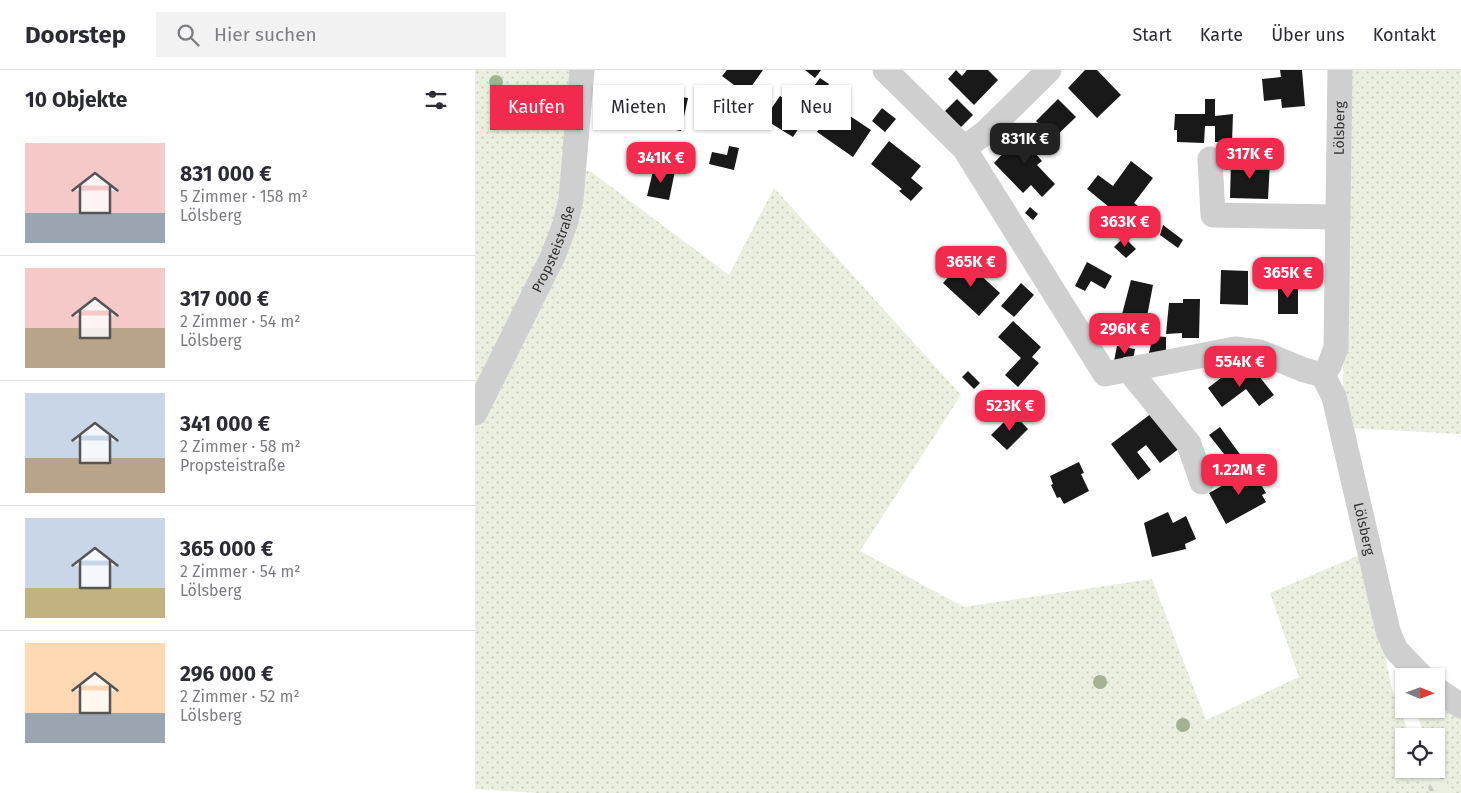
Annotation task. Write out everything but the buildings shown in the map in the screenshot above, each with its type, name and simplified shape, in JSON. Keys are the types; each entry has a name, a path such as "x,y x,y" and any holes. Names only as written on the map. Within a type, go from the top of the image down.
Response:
{"street":[{"name":"Propsteistraße","path":"475,414 553,256 565,224 571,199 582,70"},
{"path":"885,70 963,148 1105,374 1235,349 1260,352 1304,370 1323,375"},
{"path":"963,148 985,133 1049,70"},
{"name":"Lölsberg","path":"1340,70 1336,348 1329,366 1323,375 1334,397 1388,631 1396,650 1413,668"},
{"path":"1210,159 1213,215 1338,217"},
{"path":"1129,369 1189,444 1201,482"},
{"path":"1445,695 1461,706"}],"green space":[{"path":"475,70 572,70 571,85 490,85 490,130 568,130 565,169 590,171 729,275 774,188 961,395 860,551 964,607 1152,579 1206,720 1299,677 1270,593 1364,553 1395,697 1395,718 1403,718 1407,728 1395,728 1395,778 1424,778 1430,793 538,793 475,789"},
{"path":"1347,70 1461,70 1461,434 1350,428 1343,396"},
{"path":"1445,704 1461,716 1461,793 1451,793 1444,778 1445,728 1422,728 1418,718 1445,718"},
{"path":"1424,778 1444,778 1451,793 1430,793"}]}
